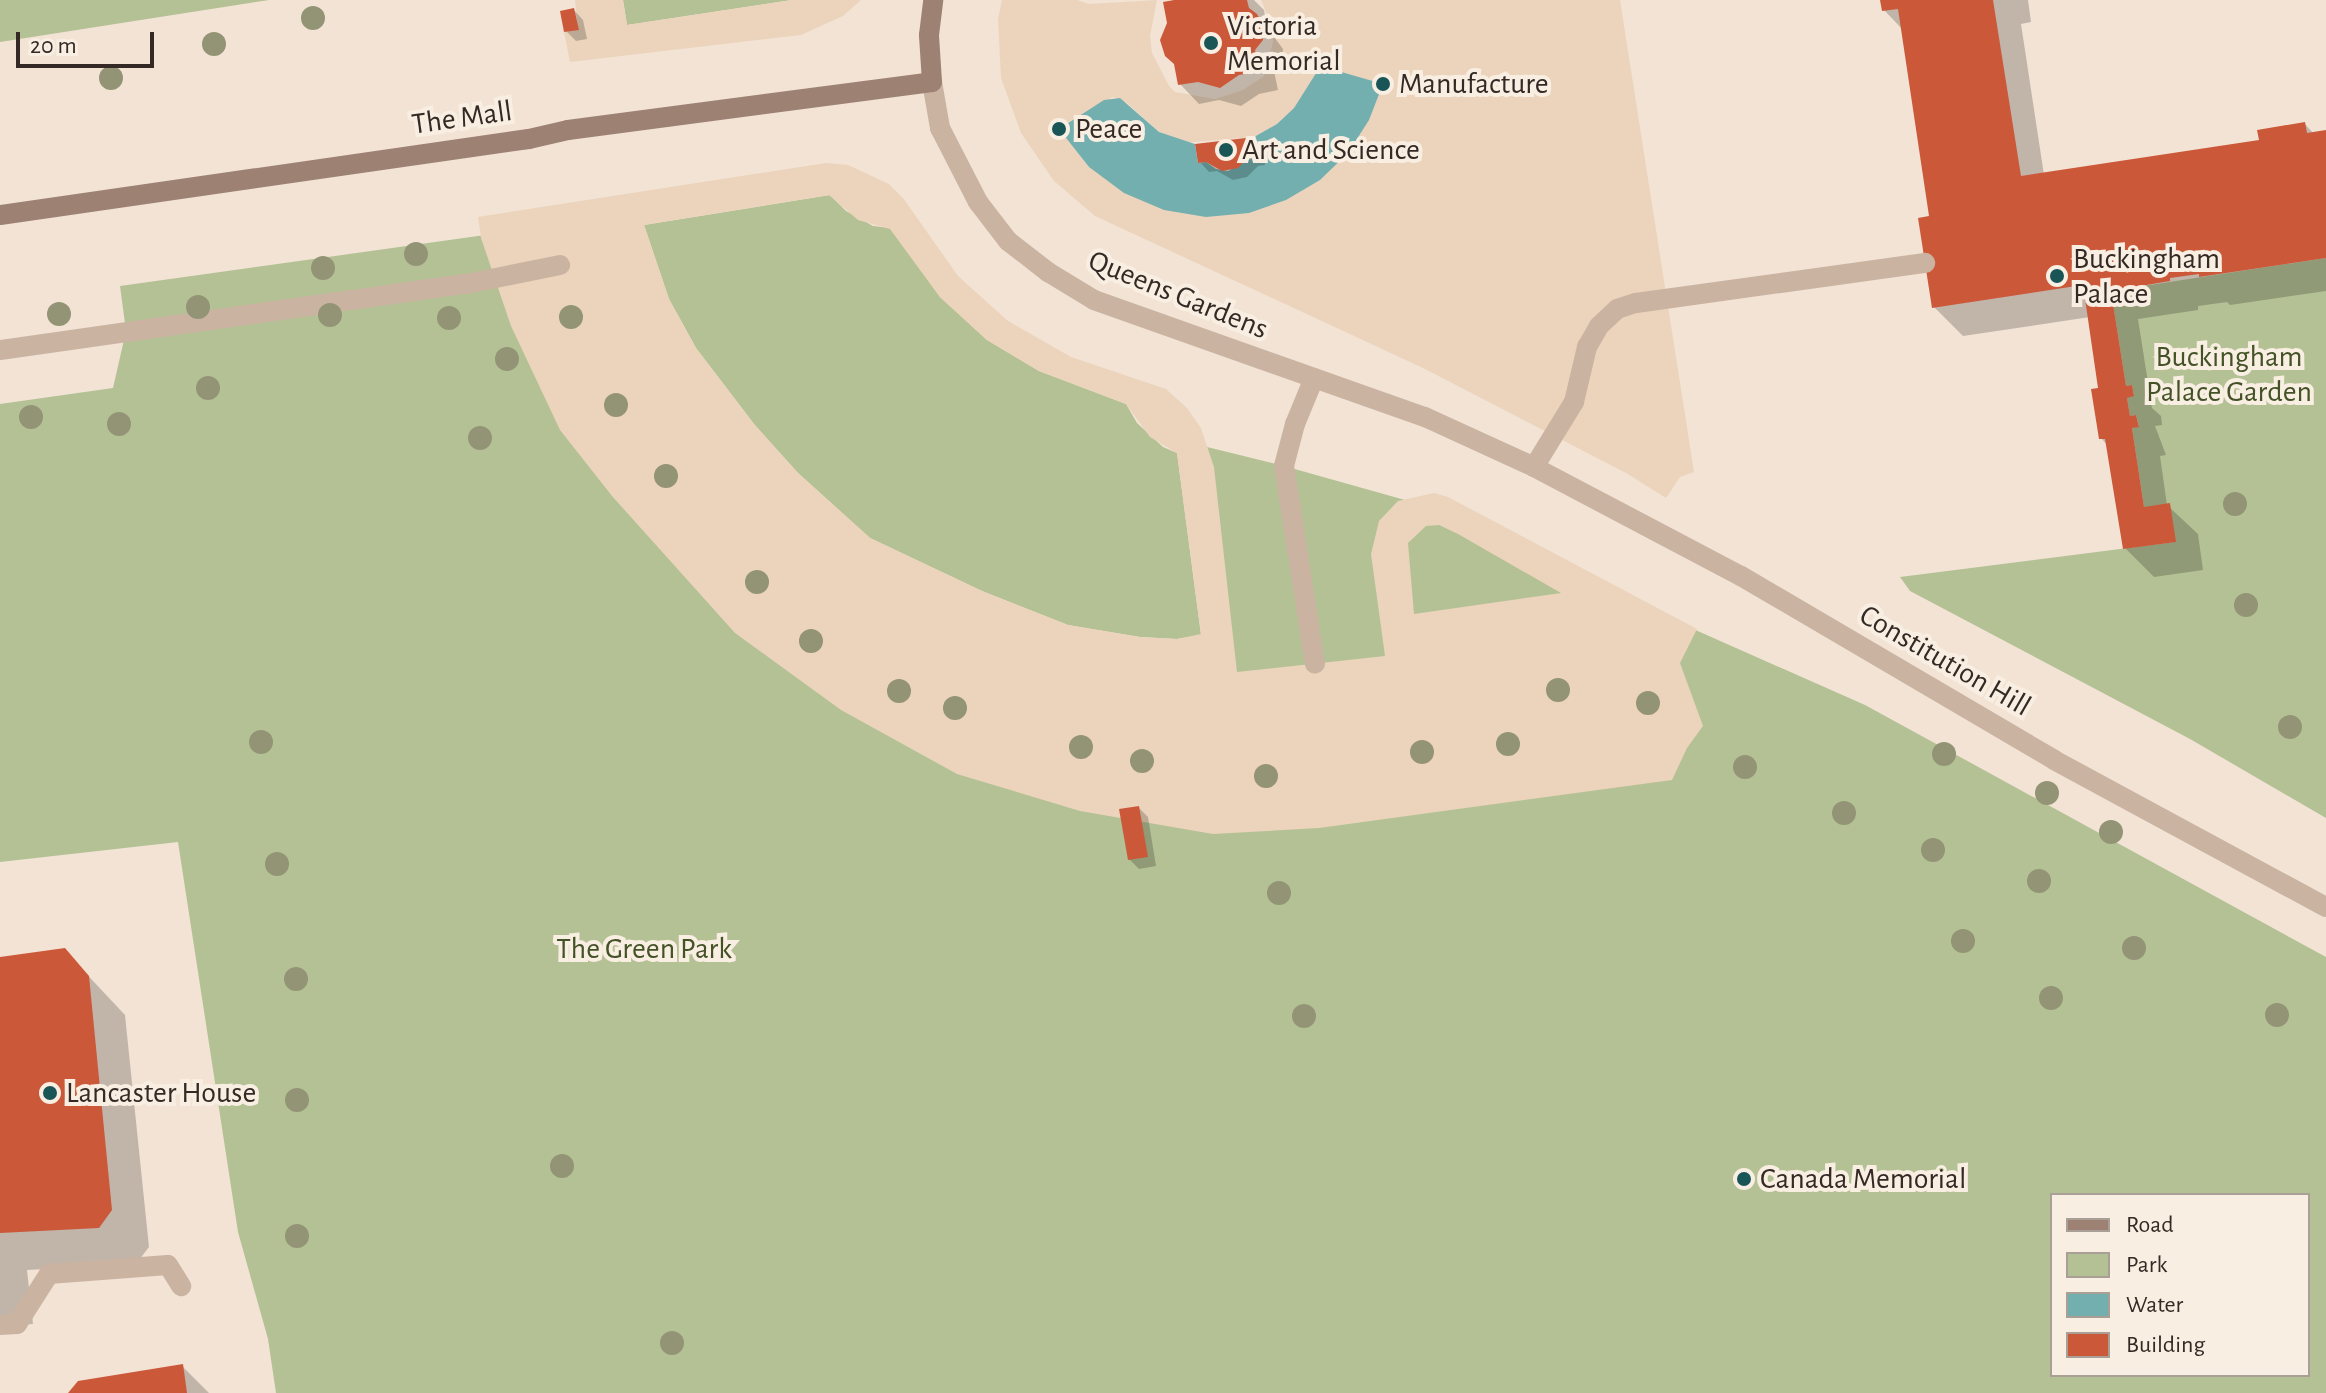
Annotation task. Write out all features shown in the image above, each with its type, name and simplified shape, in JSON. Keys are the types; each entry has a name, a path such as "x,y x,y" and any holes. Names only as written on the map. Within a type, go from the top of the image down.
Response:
{"street":[{"name":"Queens Gardens","path":"933,0 929,35 932,82 940,128 978,202 1008,241 1048,272 1094,300 1425,417 1534,467"},
{"name":"The Mall","path":"0,215 529,139 568,130 932,82"},
{"path":"1534,467 1574,402 1587,347 1599,326 1617,309 1636,303 1925,263"},
{"path":"0,350 466,284 560,265"},
{"path":"1314,378 1295,424 1284,466 1315,664"},
{"name":"Constitution Hill","path":"1534,467 1741,576 2054,760 2326,907"},
{"path":"0,1325 17,1324 49,1274 168,1265 181,1286"}],"green space":[{"path":"0,0 269,0 0,42"},
{"path":"623,0 792,0 627,25"},
{"path":"830,195 846,211 873,226 890,228 940,297 987,340 1039,371 1126,404 1137,423 1163,447 1177,453 1201,635 1177,639 1140,637 1068,625 982,591 870,538 798,473 754,424 696,348 669,299 644,225"},
{"name":"The Green Park","path":"550,226 817,538 1234,691 1207,447 1437,509 1517,551 1865,705 2326,957 2326,1393 276,1393 268,1339 238,1232 178,842 0,862 0,404 113,388 126,331 120,286"},
{"name":"Buckingham Palace Garden","path":"2326,258 2326,818 2190,739 1910,591 1900,577 2175,542 2144,507 2132,428 2139,426 2136,415 2130,416 2127,398 2134,395 2132,385 2126,386 2111,291"}],"shaded area":[{"path":"575,0 623,0 627,25 792,0 861,0 843,16 801,35 570,62 564,32 578,29"},
{"path":"1002,0 1077,0 1089,4 1157,0 1150,36 1152,53 1169,86 1175,92 1215,99 1243,90 1264,76 1273,42 1272,27 1261,0 1620,0 1694,472 1680,477 1666,498 1626,473 1423,368 1095,216 1054,181 1021,133 1001,78 998,19","holes":["1324,67 1249,213 1089,167 1059,129 1113,97 1127,103 1159,132 1182,143 1254,137 1277,124 1294,108 1318,70"]},
{"path":"826,163 848,165 889,184 903,198 958,276 1008,321 1071,357 1166,389 1187,408 1201,428 1214,467 1237,672 1385,656 1371,554 1379,521 1398,501 1434,493 1448,497 1697,629 1680,663 1703,726 1687,748 1672,780 1319,828 1213,834 1080,811 957,774 841,710 735,633 612,496 560,430 511,326 481,238 478,217","holes":["829,195 858,220 890,229 940,297 987,340 1039,371 1126,404 1150,437 1177,453 1201,634 1177,639 1140,637 1068,625 982,591 870,538 798,473 754,424 696,348 669,299 644,225","1439,525 1458,534 1561,593 1414,614 1408,543 1426,526"]}],"water":[{"path":"1324,67 1383,84 1369,120 1348,153 1320,180 1286,200 1249,213 1206,217 1164,210 1124,193 1089,167 1059,129 1104,100 1120,98 1159,132 1195,144 1198,163 1206,162 1216,169 1228,171 1256,156 1254,137 1277,124 1294,108 1318,70"}],"building":[{"name":"Victoria Memorial","path":"1247,0 1249,8 1257,14 1264,27 1263,40 1255,50 1260,71 1239,75 1220,88 1198,82 1178,85 1174,64 1165,56 1160,40 1167,23 1163,2"},
{"name":"Buckingham Palace","path":"1880,0 1993,0 2021,176 2259,140 2257,130 2305,122 2307,133 2326,130 2326,258 2199,277 2199,274 2170,278 2170,281 2111,291 2126,386 2132,385 2134,396 2127,398 2130,416 2136,415 2139,427 2132,428 2144,507 2170,503 2176,542 2123,549 2105,439 2099,439 2091,389 2098,388 2083,285 1932,308 1918,218 1929,216 1898,9 1882,11"},
{"path":"574,8 579,30 564,32 560,11"},
{"name":"Art and Science","path":"1254,137 1257,156 1248,157 1238,168 1222,171 1206,162 1198,163 1195,144"},
{"path":"1139,806 1148,857 1128,860 1119,809"},
{"name":"Lancaster House","path":"65,948 89,976 112,1210 99,1228 0,1233 0,957"},
{"path":"183,1364 187,1393 68,1393 78,1381"}],"place":[{"name":"Victoria Memorial","path":"1211,43"},
{"name":"Manufacture","path":"1383,84"},
{"name":"Peace","path":"1059,129"},
{"name":"Art and Science","path":"1226,150"},
{"name":"Buckingham Palace","path":"2057,276"},
{"name":"Lancaster House","path":"50,1093"},
{"name":"Canada Memorial","path":"1744,1179"}]}
